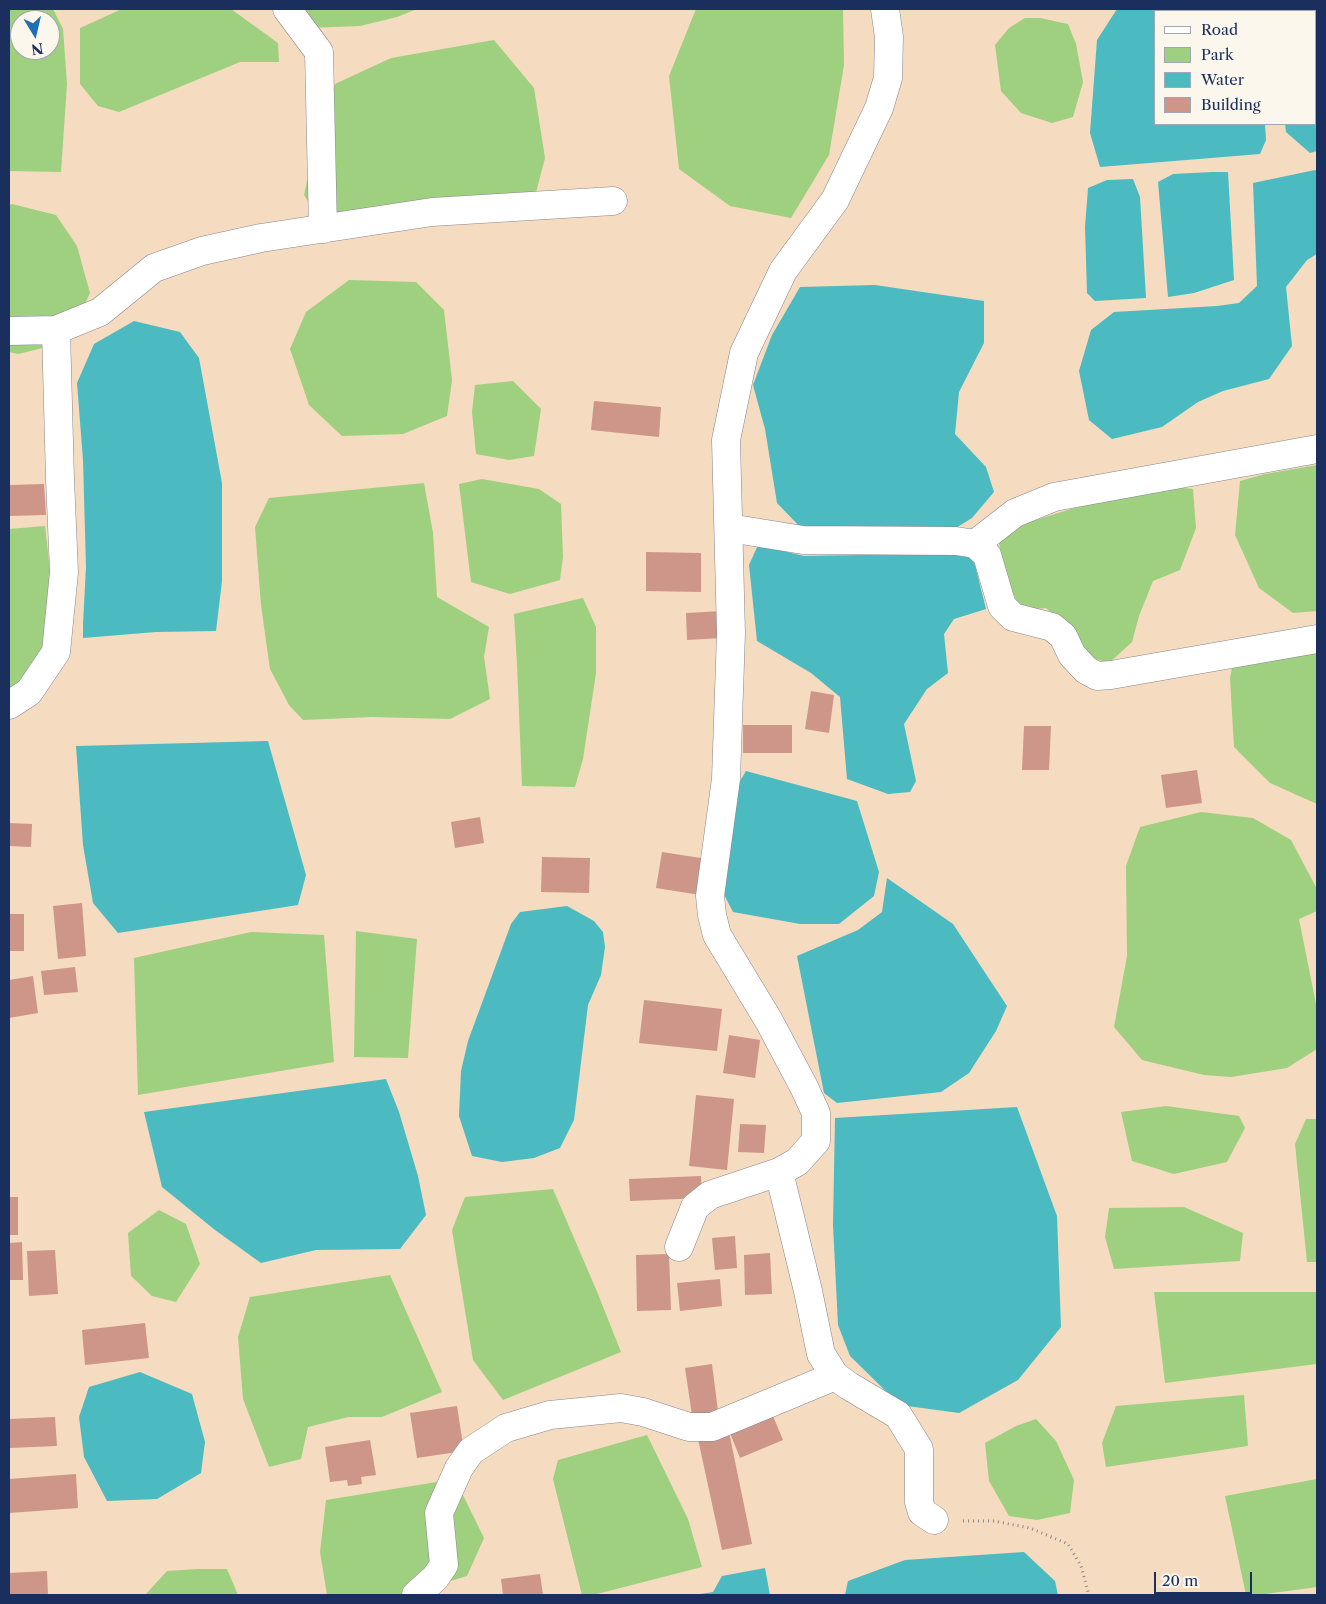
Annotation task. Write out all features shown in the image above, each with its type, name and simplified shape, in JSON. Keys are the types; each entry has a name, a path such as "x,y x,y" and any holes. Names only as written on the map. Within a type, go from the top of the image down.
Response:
{"street":[{"path":"287,9 319,52 322,229"},
{"path":"679,1247 694,1207 710,1195 778,1172 797,1162 816,1141 816,1113 769,1021 717,935 712,915 710,896 726,779 731,633 726,440 744,353 783,271 835,200 879,108 888,78 889,37 885,9"},
{"path":"9,331 56,330 100,312 154,268 202,251 261,238 432,212 613,201"},
{"path":"9,705 29,692 56,652 64,572 56,330"},
{"path":"975,544 1015,513 1054,496 1317,449"},
{"path":"729,528 803,540 956,542 975,544 987,554 1002,606 1013,617 1052,627 1062,636 1072,655 1086,670 1097,676 1111,676 1317,639"},
{"path":"778,1172 808,1291 821,1354 835,1376 898,1414 919,1449 919,1502 922,1512 934,1520"},
{"path":"416,1595 436,1578 444,1565 439,1513 459,1468 471,1450 506,1428 550,1415 621,1408 644,1412 690,1427 712,1427 835,1376"}],"path":[{"path":"934,1520 994,1521 1030,1528 1052,1536 1068,1544 1081,1566 1090,1595"}],"green space":[{"path":"9,9 54,10 10,10 10,60 60,60 60,23 63,29 67,84 61,172 9,171"},
{"path":"122,9 231,9 278,43 279,62 240,62 119,112 98,106 80,84 80,28"},
{"path":"279,9 417,9 397,17 360,26 308,28"},
{"path":"696,9 843,9 844,65 829,155 791,218 730,206 679,169 669,76"},
{"path":"1025,18 1040,18 1068,24 1076,44 1083,82 1073,117 1052,123 1021,113 1001,91 995,45 1009,28"},
{"path":"494,40 534,88 545,158 534,200 497,220 466,196 380,216 330,236 304,195 318,133 335,84 391,58"},
{"path":"12,204 56,215 77,246 90,293 78,319 47,347 18,354 9,352 9,205"},
{"path":"349,280 416,282 444,310 452,380 447,416 403,434 342,436 309,405 290,349 306,312"},
{"path":"513,381 541,409 534,456 509,460 476,454 472,412 475,385"},
{"path":"1317,465 1317,611 1293,613 1259,588 1235,535 1240,481 1265,474"},
{"path":"482,479 539,489 561,504 563,557 560,580 510,594 471,582 459,484"},
{"path":"424,483 433,533 437,597 489,627 484,657 490,699 450,719 372,717 303,720 289,705 270,669 261,605 255,527 269,498"},
{"path":"1165,486 1193,489 1196,528 1180,570 1153,581 1139,616 1132,642 1109,663 1083,655 1068,628 1046,608 1021,611 1000,564 999,523 1026,523 1071,509"},
{"path":"45,526 51,579 43,673 9,706 9,529"},
{"path":"583,598 596,627 596,673 583,759 575,787 522,786 514,614"},
{"path":"1317,647 1317,804 1270,783 1234,747 1230,678 1235,653"},
{"path":"1201,812 1253,818 1291,840 1317,889 1317,911 1299,919 1317,1009 1317,1049 1287,1068 1231,1077 1204,1075 1142,1060 1114,1027 1127,956 1126,866 1140,827"},
{"path":"356,931 417,939 408,1058 354,1057"},
{"path":"251,932 324,935 334,1062 138,1095 134,958"},
{"path":"1166,1106 1239,1116 1245,1128 1227,1162 1174,1174 1132,1161 1121,1112"},
{"path":"1306,1119 1317,1119 1317,1262 1307,1262 1295,1144"},
{"path":"553,1189 621,1352 503,1400 473,1360 452,1230 465,1197"},
{"path":"1184,1207 1243,1233 1240,1261 1114,1269 1105,1237 1109,1208"},
{"path":"159,1210 186,1224 200,1264 176,1302 152,1296 131,1276 128,1233"},
{"path":"390,1275 442,1392 382,1417 348,1417 308,1427 301,1459 269,1467 243,1399 238,1337 250,1297"},
{"path":"1154,1292 1317,1292 1317,1364 1165,1383"},
{"path":"1244,1395 1248,1446 1106,1467 1102,1443 1116,1406"},
{"path":"1036,1419 1056,1441 1074,1480 1070,1513 1037,1520 1009,1516 989,1481 985,1443 1016,1426"},
{"path":"647,1435 688,1519 702,1567 593,1595 582,1595 553,1479 558,1460"},
{"path":"455,1479 484,1538 467,1576 427,1588 423,1595 327,1595 320,1552 326,1500"},
{"path":"1317,1479 1317,1587 1246,1595 1225,1496"},
{"path":"227,1569 238,1595 145,1595 167,1571"}],"water":[{"path":"1117,9 1231,9 1154,10 1154,125 1265,125 1266,140 1260,154 1100,167 1090,133 1097,40"},
{"path":"1316,24 1317,151 1310,153 1286,132 1285,125 1316,125"},
{"path":"1317,171 1317,254 1307,260 1286,287 1292,346 1269,379 1223,391 1198,402 1162,427 1112,439 1089,420 1079,371 1091,330 1114,312 1239,303 1257,286 1253,183"},
{"path":"1228,172 1234,280 1194,293 1168,297 1158,182 1173,174"},
{"path":"1133,179 1140,197 1146,298 1095,301 1087,293 1085,227 1088,188 1107,180"},
{"path":"875,285 984,301 984,343 959,392 955,434 986,467 994,492 972,518 946,534 804,531 777,503 765,429 753,385 772,335 800,287"},
{"path":"134,321 180,332 199,358 222,483 222,581 216,631 156,632 83,638 86,567 83,460 77,383 94,344"},
{"path":"758,545 804,556 972,553 986,609 954,619 944,634 948,673 927,689 904,724 916,781 910,792 888,794 847,779 840,697 811,673 757,641 749,565"},
{"path":"268,741 306,875 298,905 118,933 93,903 83,845 76,746"},
{"path":"746,771 857,801 879,872 874,896 839,924 800,924 733,912 717,881 734,791"},
{"path":"887,878 953,924 1007,1006 996,1031 969,1073 941,1092 837,1103 824,1093 797,956 858,930 882,912"},
{"path":"567,906 594,921 603,932 605,947 601,975 588,1005 574,1120 560,1148 534,1158 502,1162 472,1156 459,1116 461,1071 468,1041 511,924 520,912"},
{"path":"386,1079 399,1112 418,1176 426,1215 400,1249 316,1250 261,1263 215,1230 162,1187 144,1112"},
{"path":"1017,1107 1057,1216 1061,1327 1018,1380 959,1413 900,1405 850,1356 838,1325 833,1225 835,1118"},
{"path":"140,1372 192,1394 205,1442 201,1473 157,1499 107,1501 84,1457 79,1417 89,1387"},
{"path":"1024,1552 1055,1581 1058,1595 845,1595 848,1581 905,1560"},
{"path":"765,1568 770,1595 694,1595 713,1592 722,1576"}],"building":[{"path":"594,401 661,407 659,437 591,430"},
{"path":"44,484 46,515 9,516 9,485"},
{"path":"646,552 701,553 701,592 646,591"},
{"path":"722,611 723,638 687,640 686,613"},
{"path":"811,691 834,695 829,733 805,729"},
{"path":"743,725 792,725 792,753 743,753"},
{"path":"1024,726 1051,726 1049,770 1022,770"},
{"path":"1197,770 1202,803 1166,808 1161,775"},
{"path":"480,817 484,843 455,848 451,822"},
{"path":"9,823 32,824 31,847 9,846"},
{"path":"662,852 707,859 700,895 656,888"},
{"path":"542,857 590,858 589,893 541,892"},
{"path":"82,903 86,956 58,959 53,906"},
{"path":"9,914 24,914 24,951 9,951"},
{"path":"75,967 78,992 44,995 41,971"},
{"path":"33,976 38,1013 9,1018 9,980"},
{"path":"644,1000 722,1009 717,1051 639,1043"},
{"path":"729,1035 760,1040 755,1078 723,1073"},
{"path":"696,1095 734,1099 727,1170 689,1166"},
{"path":"740,1124 766,1125 764,1153 738,1152"},
{"path":"701,1176 702,1198 630,1201 629,1179"},
{"path":"9,1197 18,1197 18,1235 9,1235"},
{"path":"735,1236 737,1268 715,1270 712,1238"},
{"path":"22,1242 23,1280 9,1280 9,1243"},
{"path":"55,1250 58,1294 29,1296 27,1251"},
{"path":"770,1253 772,1294 745,1295 744,1255"},
{"path":"669,1254 671,1310 637,1311 636,1255"},
{"path":"720,1279 722,1306 680,1311 677,1283"},
{"path":"145,1323 149,1358 85,1365 82,1330"},
{"path":"712,1364 719,1419 693,1422 685,1368"},
{"path":"457,1406 464,1451 417,1458 410,1413"},
{"path":"773,1416 783,1440 740,1458 730,1433"},
{"path":"55,1417 57,1446 9,1448 9,1419"},
{"path":"729,1432 752,1544 722,1550 698,1439"},
{"path":"370,1440 376,1475 361,1477 362,1484 348,1486 347,1480 330,1482 325,1447"},
{"path":"76,1474 78,1508 9,1513 9,1479"},
{"path":"47,1571 48,1595 9,1595 9,1573"},
{"path":"540,1574 543,1595 503,1595 501,1579"}]}
